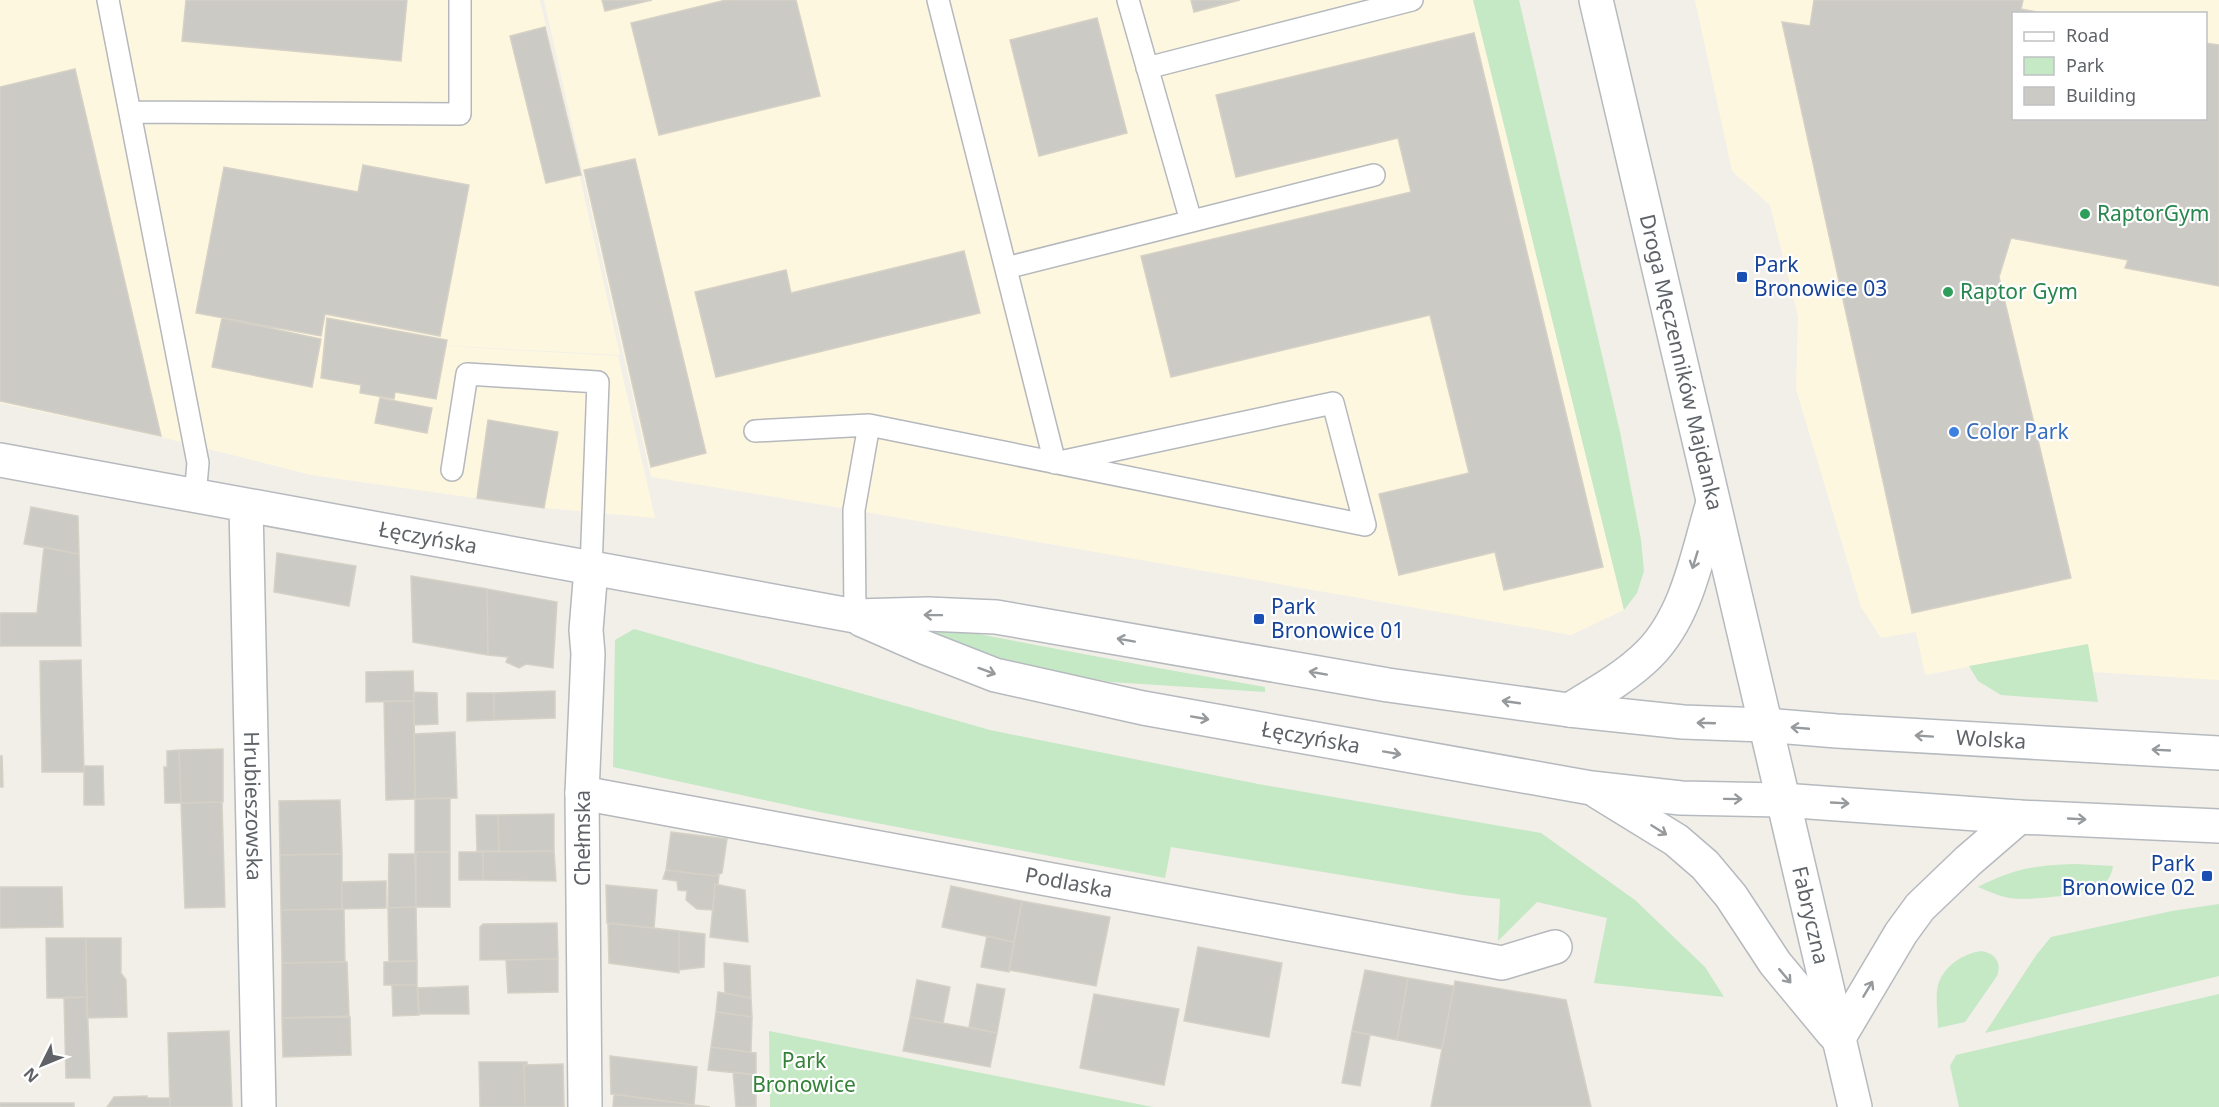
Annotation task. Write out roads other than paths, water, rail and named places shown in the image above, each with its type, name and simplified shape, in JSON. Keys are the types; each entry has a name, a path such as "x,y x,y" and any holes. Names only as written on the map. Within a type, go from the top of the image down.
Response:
{"street":[{"name":"Droga Męczenników Majdanka","path":"1596,0 1764,725"},
{"name":"Łęczyńska","path":"0,460 855,616 928,614 996,617 1388,685 1569,710 1683,722 1764,725"},
{"path":"1569,710 1609,686 1633,668 1650,653 1670,626 1685,595 1712,504"},
{"name":"Hrubieszowska","path":"246,506 259,1107"},
{"name":"Chełmska","path":"585,1107 582,793 588,654 586,630 591,569"},
{"name":"Łęczyńska","path":"855,616 926,648 995,675 1143,708 1591,788 1681,798 1782,800"},
{"name":"Wolska","path":"1764,725 2219,753"},
{"name":"Fabryczna","path":"1764,725 1854,1107"},
{"path":"1591,788 1676,840 1705,865 1731,896 1775,963 1838,1039 1901,933 1920,907 2019,817"},
{"name":"Podlaska","path":"582,793 1502,963 1555,947"},
{"path":"1782,800 2019,817 2219,826"}],"lane":[{"path":"108,0 198,463 195,496"},
{"path":"130,112 460,114 460,0"},
{"path":"938,0 1055,463"},
{"path":"1128,0 1191,221"},
{"path":"1148,68 1412,0"},
{"path":"1006,268 1374,175"},
{"path":"452,470 466,374 598,382 591,569"},
{"path":"755,431 869,425 1055,463 1365,525 1333,403 1055,463"},
{"path":"855,616 854,510 869,425"}],"place":[{"name":"RaptorGym","path":"2085,214"},
{"name":"Park Bronowice 03","path":"1742,277"},
{"name":"Raptor Gym","path":"1948,292"},
{"name":"Color Park","path":"1954,432"},
{"name":"Park Bronowice 01","path":"1259,619"},
{"name":"Park Bronowice 02","path":"2207,876"}],"park label":[{"name":"Park Bronowice","path":"804,1073"}]}
